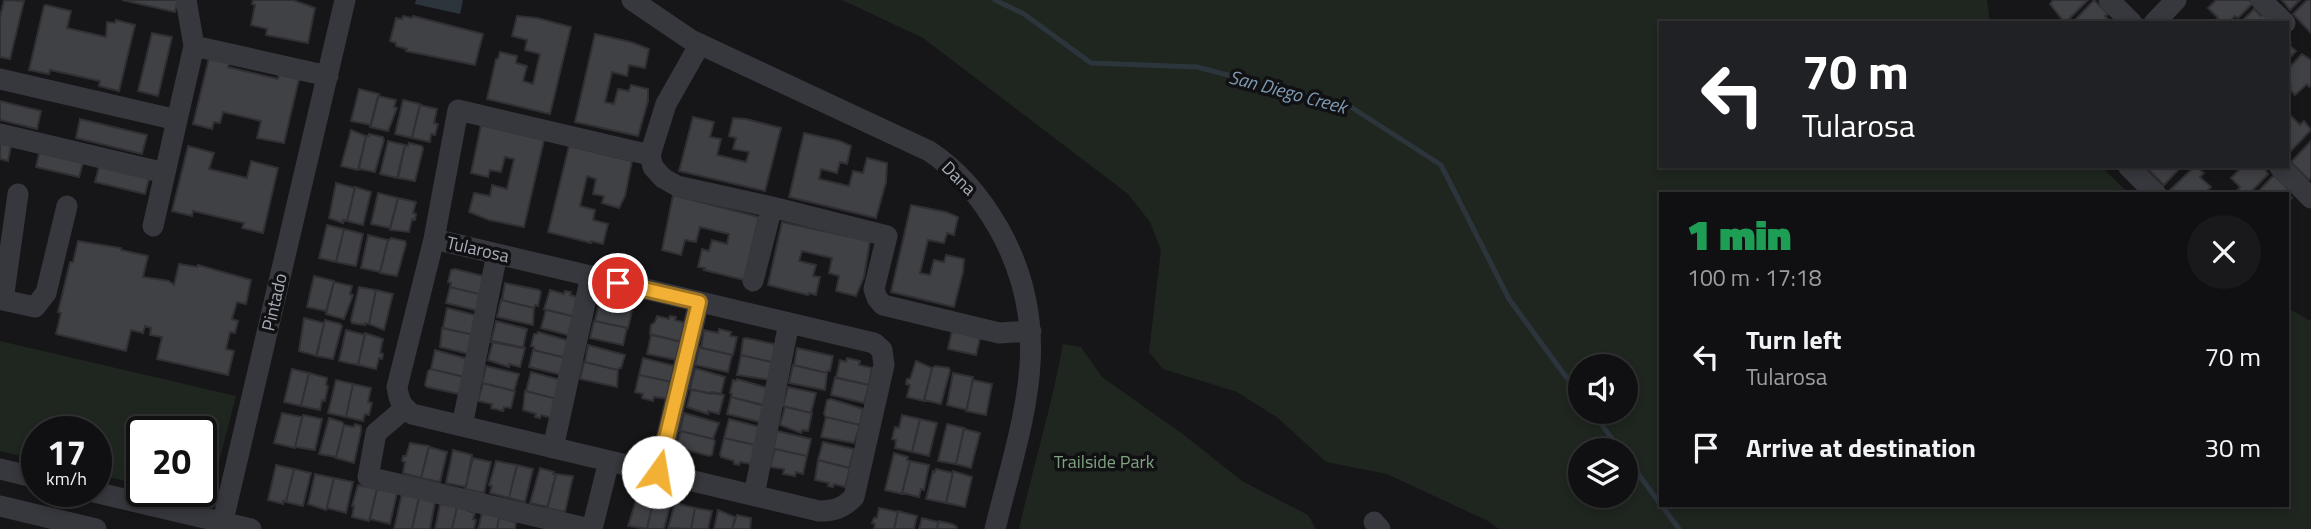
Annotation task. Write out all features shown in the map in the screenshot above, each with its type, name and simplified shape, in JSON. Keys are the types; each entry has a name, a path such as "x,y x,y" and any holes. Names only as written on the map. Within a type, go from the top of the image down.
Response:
{"street":[{"path":"153,226 194,46 186,0"},
{"name":"Pintado","path":"222,526 345,0"},
{"name":"Dana","path":"632,0 700,44 860,117 939,158 977,195 1005,239 1023,286 1031,331 1028,391 995,529"},
{"path":"2109,0 2130,21"},
{"path":"2156,21 2176,0"},
{"path":"2262,0 2284,21"},
{"path":"700,44 666,104 650,155 653,167 663,178 677,186 772,206 887,236 874,289 883,305 999,333 1031,331"},
{"path":"194,46 328,76"},
{"path":"0,79 177,120"},
{"path":"434,239 458,110 650,155"},
{"path":"0,134 165,173"},
{"path":"2130,168 2154,192"},
{"path":"2281,168 2311,198"},
{"path":"18,194 2,300 35,307 46,293 67,206"},
{"path":"753,281 772,206"},
{"name":"Tularosa","path":"404,409 398,400 397,387 434,239 874,343 882,350 884,365 854,496 838,509"},
{"path":"462,426 497,254"},
{"path":"553,448 591,276"},
{"path":"658,472 699,302"},
{"path":"754,495 789,323"},
{"path":"609,461 591,529 368,477 376,433 404,409 412,414 819,511 838,509 845,529"},
{"path":"0,469 21,474"},
{"path":"112,497 222,526 251,529"},
{"path":"0,506 96,529"}],"green space":[{"path":"842,0 1987,0 1990,21 1659,21 1659,168 2103,168 2127,192 1659,192 1659,507 2289,507 2289,309 2311,321 2311,529 1499,529 1488,521 1387,474 1326,462 1278,418 1237,392 1163,369 1149,352 1161,250 1150,222 1128,194 923,38"},
{"path":"0,341 236,396 217,469 217,416 126,416 126,481 112,478 112,416 21,416 21,456 0,451"},
{"name":"Trailside Park","path":"1063,344 1081,347 1102,377 1184,435 1242,481 1308,515 1316,529 1019,529"}],"shaded area":[{"path":"416,0 463,0 460,14 415,4"}],"building":[{"path":"4,0 24,1 10,59 0,57 0,17"},
{"path":"122,0 178,0 175,12"},
{"path":"253,0 293,0 315,8 308,43 266,35 267,29 251,25 255,5 252,4"},
{"path":"2053,0 2088,0 2067,21 2063,21 2050,4"},
{"path":"2094,0 2108,14 2105,16 2110,21 2074,21"},
{"path":"2216,0 2249,0 2253,3 2238,18 2235,16 2230,21 2217,21 2218,18 2208,8"},
{"path":"2282,0 2300,0 2290,10"},
{"path":"2307,0 2311,0 2311,33 2293,14"},
{"path":"46,5 71,11 67,28 106,37 107,22 115,23 116,20 135,25 119,91 99,86 100,81 50,70 49,74 29,70"},
{"path":"2254,9 2270,21 2242,21"},
{"path":"403,16 413,16 483,34 475,65 406,51 407,49 396,46 396,43 390,41 396,18 402,19"},
{"path":"517,16 571,27 550,114 487,99 500,52 517,56 516,63 527,66 523,81 533,84 540,54 525,50 527,40 512,36"},
{"path":"152,33 172,37 158,96 138,91"},
{"path":"595,34 649,49 645,68 629,65 627,76 612,72 605,102 614,104 618,89 629,91 631,85 648,89 648,101 638,136 575,122"},
{"path":"2289,45 2296,51 2289,58"},
{"path":"2302,54 2311,60 2311,85 2309,87 2307,84 2295,95 2289,88 2289,68"},
{"path":"209,58 229,63 228,67 278,79 279,74 299,79 284,143 257,138 261,121 223,112 220,123 214,122 212,129 193,124"},
{"path":"359,89 379,94 371,125 351,121"},
{"path":"378,96 396,100 394,107 397,108 388,131 370,127"},
{"path":"403,100 420,104 412,138 395,134"},
{"path":"0,101 41,111 37,129 0,120"},
{"path":"420,105 437,109 434,123 438,124 435,135 431,134 430,142 412,138"},
{"path":"2291,116 2300,125 2304,121 2311,130 2289,153"},
{"path":"693,117 714,122 710,137 721,139 717,155 746,162 749,152 733,149 736,138 729,136 733,118 781,128 765,191 679,171"},
{"path":"80,119 147,135 142,154 76,138"},
{"path":"481,125 544,140 524,227 489,220 469,212 474,193 490,196 492,185 507,189 514,159 505,157 501,172 490,170 488,177 471,173"},
{"path":"351,130 366,136 358,170 341,166"},
{"path":"804,133 851,146 847,164 840,162 837,173 821,169 819,179 849,186 853,171 863,173 867,158 887,163 886,182 876,218 789,197"},
{"path":"369,134 383,137 384,140 375,172 359,169 366,136"},
{"path":"0,139 12,141 8,161 0,159"},
{"path":"388,141 405,145 397,178 380,174"},
{"path":"2311,141 2311,177 2309,180 2291,162"},
{"path":"409,143 422,146 423,149 415,181 398,178 405,145 408,146"},
{"path":"188,146 214,153 209,169 247,178 251,161 278,168 263,233 242,228 244,223 193,211 192,216 172,211"},
{"path":"569,146 632,161 625,196 619,208 602,203 604,196 593,194 596,179 587,176 580,206 595,210 593,220 608,224 603,244 548,232"},
{"path":"40,149 84,159 79,177 36,167"},
{"path":"100,163 150,175 145,194 95,182"},
{"path":"2147,168 2180,168 2164,185"},
{"path":"2193,168 2204,173 2200,177 2211,187 2206,192 2168,192"},
{"path":"2264,168 2268,174 2251,192 2241,192 2231,178 2240,169"},
{"path":"2274,175 2288,189 2287,192 2258,192"},
{"path":"336,183 355,188 347,221 343,220 343,223 329,218"},
{"path":"355,187 371,192 363,225 347,221"},
{"path":"378,193 398,198 390,228 371,224"},
{"path":"673,195 759,217 744,280 698,267 702,249 709,251 712,240 727,244 729,234 700,227 696,242 685,240 681,255 662,250"},
{"path":"398,198 416,202 413,213 416,214 415,220 412,219 409,232 390,230"},
{"path":"911,205 958,217 954,235 947,233 944,243 928,240 920,273 930,275 934,260 944,262 946,255 964,259 954,307 891,292"},
{"path":"782,222 870,241 864,277 856,296 836,291 839,276 829,273 832,258 802,251 799,261 816,265 813,276 820,277 816,295 768,285"},
{"path":"327,225 344,229 336,262 319,258"},
{"path":"344,229 363,234 356,266 336,262"},
{"path":"368,235 388,240 380,272 361,268"},
{"path":"391,238 405,241 406,244 397,276 380,273 388,240"},
{"path":"78,241 121,248 148,256 143,277 169,281 174,285 179,264 198,265 251,280 246,304 237,302 232,319 238,321 235,333 230,332 226,349 234,351 228,375 157,359 162,337 150,335 151,328 145,326 143,333 131,330 126,351 56,334 61,313 58,312"},
{"path":"451,270 487,277 483,295 450,287 451,283 448,282"},
{"path":"314,276 334,281 326,311 307,307"},
{"path":"334,282 352,286 350,294 353,295 344,319 326,314"},
{"path":"505,283 539,290 541,292 538,306 535,305 534,308 502,300"},
{"path":"359,287 376,290 369,324 365,325 352,323 351,320"},
{"path":"450,287 483,295 479,311 446,303"},
{"path":"376,290 393,294 384,330 369,324"},
{"path":"550,290 564,294 565,291 571,292 570,295 581,298 576,317 544,309"},
{"path":"501,300 534,308 533,325 497,317"},
{"path":"614,302 626,305 625,309 632,311 628,328 595,321 599,303 613,306"},
{"path":"447,308 479,316 474,335 443,328"},
{"path":"546,310 576,317 571,336 541,328"},
{"path":"657,316 669,319 670,316 676,317 675,320 686,323 682,342 650,334 651,325"},
{"path":"304,318 324,323 317,356 299,351"},
{"path":"325,320 342,326 333,359 316,356"},
{"path":"496,321 527,329 523,348 491,342"},
{"path":"594,321 627,328 623,345 590,338"},
{"path":"442,328 474,335 469,354 440,347"},
{"path":"719,329 731,332 730,336 737,337 733,355 701,348 704,330 718,333"},
{"path":"346,330 365,335 358,365 339,361"},
{"path":"952,331 980,338 976,355 948,349"},
{"path":"538,332 570,341 566,358 534,350 531,346 534,334"},
{"path":"365,333 383,339 380,353 383,354 382,359 379,358 376,369 358,365"},
{"path":"651,335 682,342 677,360 647,354"},
{"path":"743,339 774,344 776,363 741,355"},
{"path":"493,341 525,348 520,367 509,364 509,367 488,360"},
{"path":"588,345 625,355 621,368 618,370 585,362"},
{"path":"699,347 732,355 728,372 695,365"},
{"path":"797,348 833,356 830,371 827,373 794,365"},
{"path":"435,350 468,359 464,377 431,369"},
{"path":"533,350 566,358 562,375 529,367"},
{"path":"741,355 775,363 770,380 737,375"},
{"path":"643,358 675,366 672,382 639,375"},
{"path":"847,358 872,368 869,385 836,378 840,360 846,362"},
{"path":"916,361 932,368 924,401 907,397 910,385 906,384 907,379 910,379"},
{"path":"584,362 618,370 617,387 580,379"},
{"path":"793,365 827,373 825,390 789,383"},
{"path":"486,366 519,374 514,391 482,383"},
{"path":"695,368 725,377 721,394 690,389"},
{"path":"932,368 949,368 950,371 941,404 924,400"},
{"path":"292,369 309,373 301,406 284,402"},
{"path":"431,369 465,377 459,394 427,387 425,385 428,371"},
{"path":"531,372 561,380 557,399 526,391"},
{"path":"309,373 327,378 325,401 322,400 320,410 301,406"},
{"path":"953,373 973,377 967,410 947,405"},
{"path":"639,375 672,382 667,399 654,397 653,401 642,398 643,394 635,392"},
{"path":"835,377 869,385 864,403 831,395"},
{"path":"336,380 353,384 346,417 328,413"},
{"path":"733,380 768,388 765,406 731,397"},
{"path":"973,380 992,384 986,415 966,411"},
{"path":"483,383 515,391 511,408 504,407 503,411 491,408 492,404 478,401"},
{"path":"353,384 371,388 368,402 372,403 369,415 365,414 363,421 346,417"},
{"path":"788,387 816,393 811,413 783,406"},
{"path":"691,390 724,395 719,414 708,411 708,414 687,407"},
{"path":"525,391 557,399 552,418 541,415 540,418 535,417 536,414 523,410"},
{"path":"731,397 764,405 760,422 727,414"},
{"path":"827,400 863,409 860,425 826,417 824,414"},
{"path":"785,407 812,413 808,431 802,430 801,433 780,425"},
{"path":"282,413 302,417 295,448 274,443"},
{"path":"684,413 719,423 713,439 680,431"},
{"path":"303,415 322,419 315,450 295,447"},
{"path":"902,415 920,419 912,452 895,448 896,440 892,439 895,427 899,428"},
{"path":"826,417 860,425 854,443 821,437"},
{"path":"329,418 344,425 336,457 319,454"},
{"path":"729,419 760,427 755,445 724,438"},
{"path":"920,419 937,423 929,456 912,452"},
{"path":"355,424 361,426 361,431 354,463 336,458 344,425 354,427"},
{"path":"947,424 964,428 956,464 938,461"},
{"path":"964,429 980,433 971,468 956,464"},
{"path":"681,431 713,439 715,441 712,455 676,447"},
{"path":"777,431 811,439 807,456 775,449 773,451"},
{"path":"724,438 755,445 751,464 734,464 734,461 721,457"},
{"path":"823,442 854,449 849,468 818,460"},
{"path":"410,443 429,446 421,478 403,473 403,456 406,456"},
{"path":"429,447 447,452 440,482 421,478"},
{"path":"775,449 807,456 803,474 783,474 784,469 770,467"},
{"path":"453,450 472,455 466,487 446,483"},
{"path":"894,453 908,457 907,460 910,461 902,494 885,490"},
{"path":"473,458 491,462 484,493 465,489"},
{"path":"818,460 850,468 845,487 834,484 833,487 828,486 829,483 815,480"},
{"path":"496,461 517,465 509,498 490,493 492,486 489,485"},
{"path":"910,461 929,465 924,490 921,489 919,497 902,493"},
{"path":"276,465 294,469 286,502 283,501 283,504 268,500"},
{"path":"517,465 533,469 525,502 509,498"},
{"path":"540,468 556,474 548,507 530,503"},
{"path":"294,469 311,473 303,506 286,502"},
{"path":"936,469 953,473 946,503 926,499 933,471"},
{"path":"953,471 972,477 965,507 946,503"},
{"path":"315,474 334,478 326,510 308,504"},
{"path":"556,474 573,476 565,512 547,508"},
{"path":"334,478 353,482 346,513 327,508"},
{"path":"358,485 377,489 369,521 352,517"},
{"path":"377,489 397,493 390,524 370,519"},
{"path":"639,491 652,494 651,497 654,498 647,529 628,526"},
{"path":"402,493 419,497 412,529 394,529"},
{"path":"419,498 435,502 430,529 412,529"},
{"path":"654,498 671,502 664,529 647,529"},
{"path":"675,503 695,508 691,529 668,528"},
{"path":"440,504 457,507 452,529 435,529"},
{"path":"457,507 475,513 474,529 452,529"},
{"path":"695,508 712,511 708,529 691,529"},
{"path":"879,508 898,512 894,529 874,529 875,524 872,523 874,518 877,518"},
{"path":"718,510 735,517 732,529 714,529"},
{"path":"898,511 917,516 914,529 894,529"},
{"path":"482,513 499,517 497,529 478,529"},
{"path":"737,515 751,518 750,529 732,529"},
{"path":"499,518 516,522 515,529 497,529"},
{"path":"922,518 938,522 937,529 919,529"},
{"path":"939,521 952,524 957,527 937,529"}],"waterway":[{"name":"San Diego Creek","path":"995,0 1024,14 1091,63 1197,67 1351,107 1441,165 1509,299 1568,380"},
{"name":"San Diego Creek","path":"1601,424 1611,438"},
{"name":"San Diego Creek","path":"1638,473 1659,502"},
{"name":"San Diego Creek","path":"1663,507 1679,529"}],"route":[{"path":"618,283 699,302 658,472"}]}
